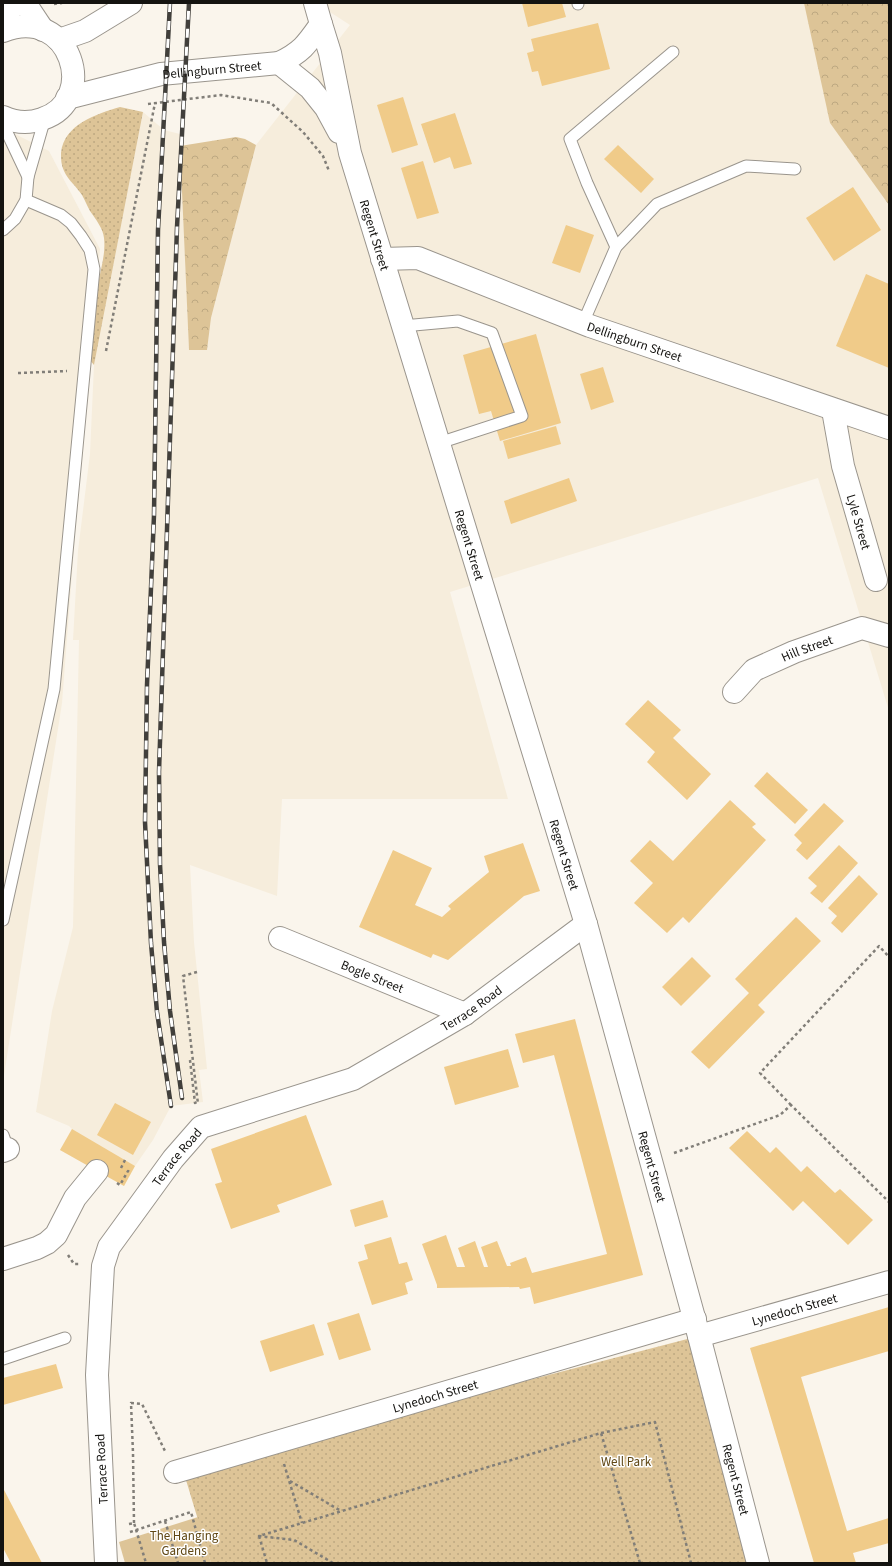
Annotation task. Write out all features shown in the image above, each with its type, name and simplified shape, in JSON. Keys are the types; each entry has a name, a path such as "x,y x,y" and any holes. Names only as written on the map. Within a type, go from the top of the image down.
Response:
{"street":[{"path":"3,27 13,3"},
{"path":"3,117 22,123 34,122 54,113 67,98 73,78 72,68 66,48 51,35 25,3"},
{"path":"3,31 22,26 33,27 51,35 85,31 131,3"},
{"path":"316,3 321,24"},
{"name":"Dellingburn Street","path":"67,98 162,74 278,63 294,56 307,44 321,24"},
{"name":"Regent Street","path":"321,24 330,53 350,153 586,924 697,1328 758,1563"},
{"name":"Regent Street","path":"278,63 310,88 322,103 350,153"},
{"name":"Dellingburn Street","path":"382,259 418,258 583,323 889,428"},
{"name":"Lyle Street","path":"833,410 843,466 876,580"},
{"name":"Hill Street","path":"734,692 754,670 794,652 862,628 889,636"},
{"name":"Terrace Road","path":"106,1563 97,1375 103,1266 109,1247 173,1159 201,1127 353,1079 465,1014 586,924"},
{"name":"Bogle Street","path":"280,938 465,1014"},
{"path":"3,1259 36,1248 47,1243 56,1235 90,1167"},
{"name":"Lynedoch Street","path":"175,1472 278,1442 697,1328 889,1282"}],"lane":[{"path":"616,247 587,183 570,139 674,52"},
{"path":"3,230 15,218 26,200 28,177 45,118"},
{"path":"3,124 28,177"},
{"path":"583,323 616,247 658,204 746,166 795,169"},
{"path":"3,920 54,689 94,269 90,250 82,236 71,223 61,215 26,200"},
{"path":"403,326 458,321 492,333 522,416 439,443"},
{"path":"3,1359 65,1338"}],"path":[{"path":"141,105 221,95 271,103 303,132 323,156 331,177"},
{"path":"889,957 879,946 760,1073 889,1202"},
{"path":"197,972 183,976 201,1127"},
{"path":"190,1060 195,1103"},
{"path":"651,1161 780,1115 791,1105"},
{"path":"56,1235 74,1264 103,1266"},
{"path":"146,1563 134,1523 134,1453 131,1403 142,1404 175,1472"},
{"path":"259,1536 601,1433 655,1422 691,1563"},
{"path":"601,1433 640,1563"},
{"path":"278,1442 302,1523"},
{"path":"289,1481 341,1511"},
{"path":"130,1532 191,1512 205,1563"},
{"path":"165,1521 178,1563"},
{"path":"129,1524 134,1523"},
{"path":"259,1536 267,1563"},
{"path":"259,1536 294,1540 333,1563"}],"shaded area":[{"path":"316,3 889,3 889,711 818,478 450,592 508,799 282,799 277,896 190,865 194,942 207,1069 199,1070 203,1102 171,1106 153,1140 135,1166 124,1186 60,1150 72,1129 69,1126 36,1112 52,1011 73,927 79,640 73,640 78,551 90,454 94,365 143,112 164,130 180,134 189,350 207,350 211,318 256,145 350,25"},
{"path":"3,128 49,151 100,249 87,379 62,703 3,1082"}],"green space":[{"path":"804,3 889,3 889,205 830,123"},
{"path":"120,107 143,112 94,365 89,359 99,280 104,256 104,238 101,227 90,211 82,195 64,171 61,153 63,143 75,128 92,117"},
{"path":"236,137 245,139 256,145 211,318 207,350 189,350 180,146"},
{"name":"Well Park","path":"699,1336 759,1563 211,1563 183,1470"},
{"name":"The Hanging Gardens","path":"198,1517 211,1563 125,1563 119,1542"}],"building":[{"path":"522,3 562,3 566,17 528,27"},
{"path":"598,23 610,69 542,86 538,71 532,72 527,53 534,51 531,39"},
{"path":"403,97 418,145 392,153 377,105"},
{"path":"455,113 472,164 454,169 450,157 434,163 421,124"},
{"path":"618,145 654,179 641,193 604,159"},
{"path":"423,161 439,213 417,219 401,168"},
{"path":"853,187 881,230 834,261 806,218"},
{"path":"566,225 594,235 580,273 552,263"},
{"path":"866,274 889,284 889,368 836,346"},
{"path":"536,334 561,423 500,441 491,411 479,414 463,355"},
{"path":"603,367 614,402 591,410 580,374"},
{"path":"556,426 561,444 508,459 503,441"},
{"path":"569,478 577,501 511,524 504,501"},
{"path":"648,700 681,730 673,738 711,774 687,800 647,762 655,752 625,724"},
{"path":"767,772 808,810 795,824 754,786"},
{"path":"730,800 756,824 752,827 766,840 689,923 683,917 667,933 634,903 653,883 630,861 650,840 673,861"},
{"path":"824,803 844,821 807,860 796,850 802,843 794,835"},
{"path":"523,843 540,891 524,896 448,960 433,954 431,958 359,927 393,850 432,868 415,905 442,917 451,909 448,906 489,872 484,856"},
{"path":"839,845 858,863 822,903 810,893 817,886 808,878"},
{"path":"859,875 878,894 842,933 831,923 837,916 828,908"},
{"path":"796,917 821,941 758,1005 765,1012 709,1069 691,1052 749,993 735,979"},
{"path":"692,957 711,976 681,1006 662,987"},
{"path":"575,1019 643,1275 534,1304 530,1287 520,1289 519,1287 437,1288 422,1244 446,1235 457,1267 465,1267 458,1248 475,1241 484,1267 488,1267 481,1247 497,1241 507,1266 511,1266 510,1263 526,1257 532,1273 607,1254 554,1055 523,1063 515,1034"},
{"path":"508,1049 519,1087 455,1105 444,1067"},
{"path":"115,1103 151,1122 133,1155 97,1135"},
{"path":"306,1115 332,1185 277,1205 280,1212 231,1229 215,1184 222,1182 211,1149"},
{"path":"72,1129 135,1166 124,1186 60,1150"},
{"path":"747,1131 770,1153 776,1147 801,1172 807,1166 835,1193 840,1189 873,1220 848,1245 803,1201 793,1211 729,1148"},
{"path":"383,1200 388,1217 355,1227 350,1210"},
{"path":"391,1237 399,1264 407,1262 413,1280 405,1283 408,1294 372,1305 358,1262 368,1259 364,1245"},
{"path":"889,1307 889,1351 801,1377 847,1531 889,1518 889,1543 853,1553 856,1563 814,1563 750,1348"},
{"path":"359,1313 371,1350 339,1360 327,1323"},
{"path":"314,1324 324,1355 270,1372 260,1341"},
{"path":"56,1364 63,1388 3,1405 3,1378"},
{"path":"3,1488 42,1563 11,1563 3,1548"}],"railway":[{"path":"170,3 158,230 154,515 147,685 145,822 151,943 157,1012 171,1106"},
{"path":"182,1098 170,1011 164,942 160,864 159,772 177,227 189,3"}]}
